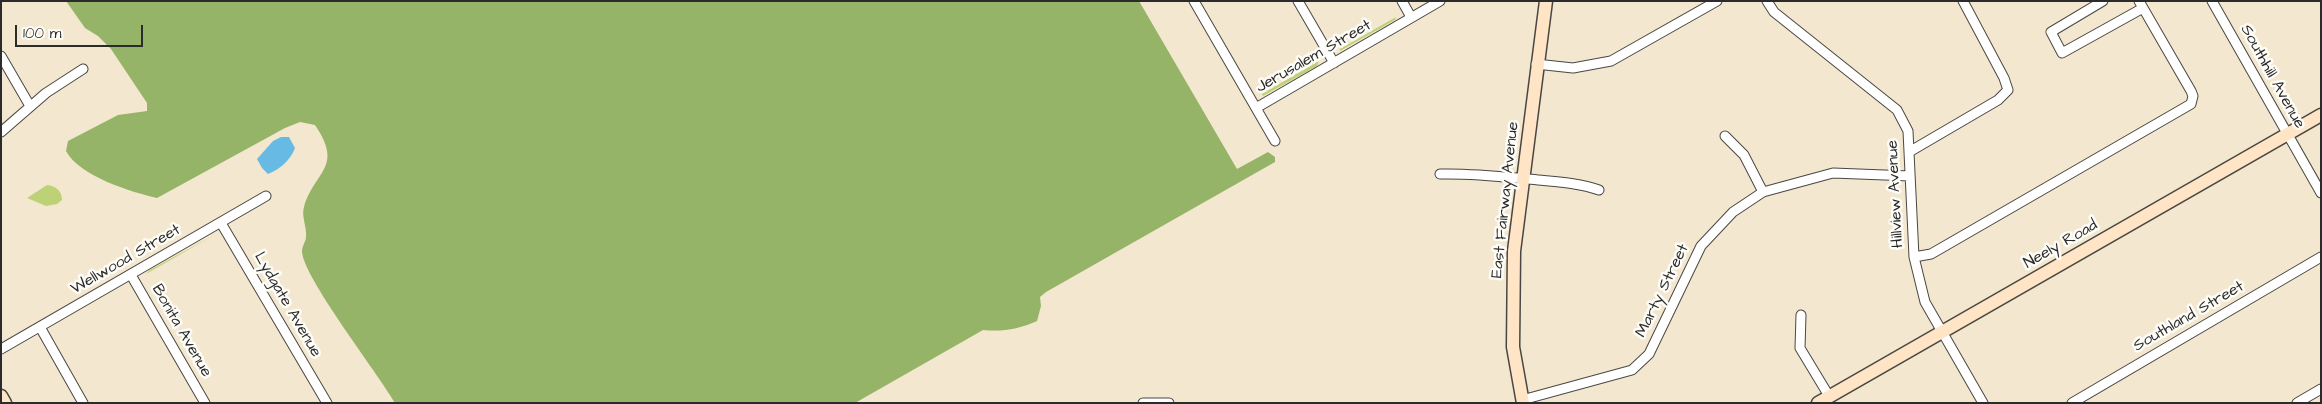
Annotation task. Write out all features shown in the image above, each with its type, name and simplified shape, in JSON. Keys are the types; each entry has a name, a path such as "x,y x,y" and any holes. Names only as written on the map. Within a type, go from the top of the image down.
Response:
{"street":[{"path":"1194,1 1275,141"},
{"path":"1298,1 1334,63"},
{"path":"1402,1 1411,18"},
{"name":"Jerusalem Street","path":"1256,108 1440,1"},
{"name":"East Fairway Avenue","path":"1522,401 1513,347 1514,251 1536,64 1546,1"},
{"path":"1536,64 1574,68 1611,61 1716,1"},
{"name":"Hillview Avenue","path":"1767,1 1774,12 1897,110 1908,130 1914,256 1925,302 1983,403"},
{"path":"1914,256 1931,254 2191,104 2193,96 2191,91 2141,4 2062,53 2051,32 2103,1"},
{"name":"Southhill Avenue","path":"2212,1 2321,193"},
{"path":"1909,152 1998,100 2008,90 2004,78 1966,2"},
{"path":"1,56 30,106"},
{"path":"1,132 56,85 83,69"},
{"name":"Neely Road","path":"1818,403 2321,114"},
{"path":"1725,136 1744,155 1763,192"},
{"name":"Marty Street","path":"1522,401 1632,370 1649,354 1701,246 1733,212 1763,192 1833,173 1910,176"},
{"path":"1440,174 1464,174 1584,185 1599,190"},
{"name":"Wellwood Street","path":"1,349 266,196"},
{"name":"Lydgate Avenue","path":"222,222 327,403"},
{"name":"Southland Street","path":"2072,403 2321,257"},
{"name":"Bonita Avenue","path":"130,275 205,403"},
{"path":"1801,315 1800,348 1830,396"},
{"path":"40,327 84,403"},
{"path":"2297,403 2321,389"},
{"path":"1,396 5,403"},
{"path":"1143,403 1168,403"}],"green space":[{"path":"66,1 1139,1 1237,169 1268,152 1275,157 1275,162 1046,292 1040,297 1041,306 1037,321 1011,329 983,330 855,403 395,403 327,302 305,263 302,251 306,237 303,210 327,160 327,151 323,139 315,125 300,122 285,128 157,198 107,182 82,168 73,160 66,151 68,141 118,115 147,111 147,103 111,49 98,36 85,28"},
{"path":"1396,17 1395,20 1340,51 1340,49"},
{"path":"1319,61 1317,66 1263,96 1262,94"},
{"path":"47,185 56,188 60,192 62,200 57,204 46,206 27,198"},
{"path":"214,235 146,274 150,270"}],"water":[{"path":"281,137 289,137 295,148 284,164 268,174 257,159 273,141"}]}
